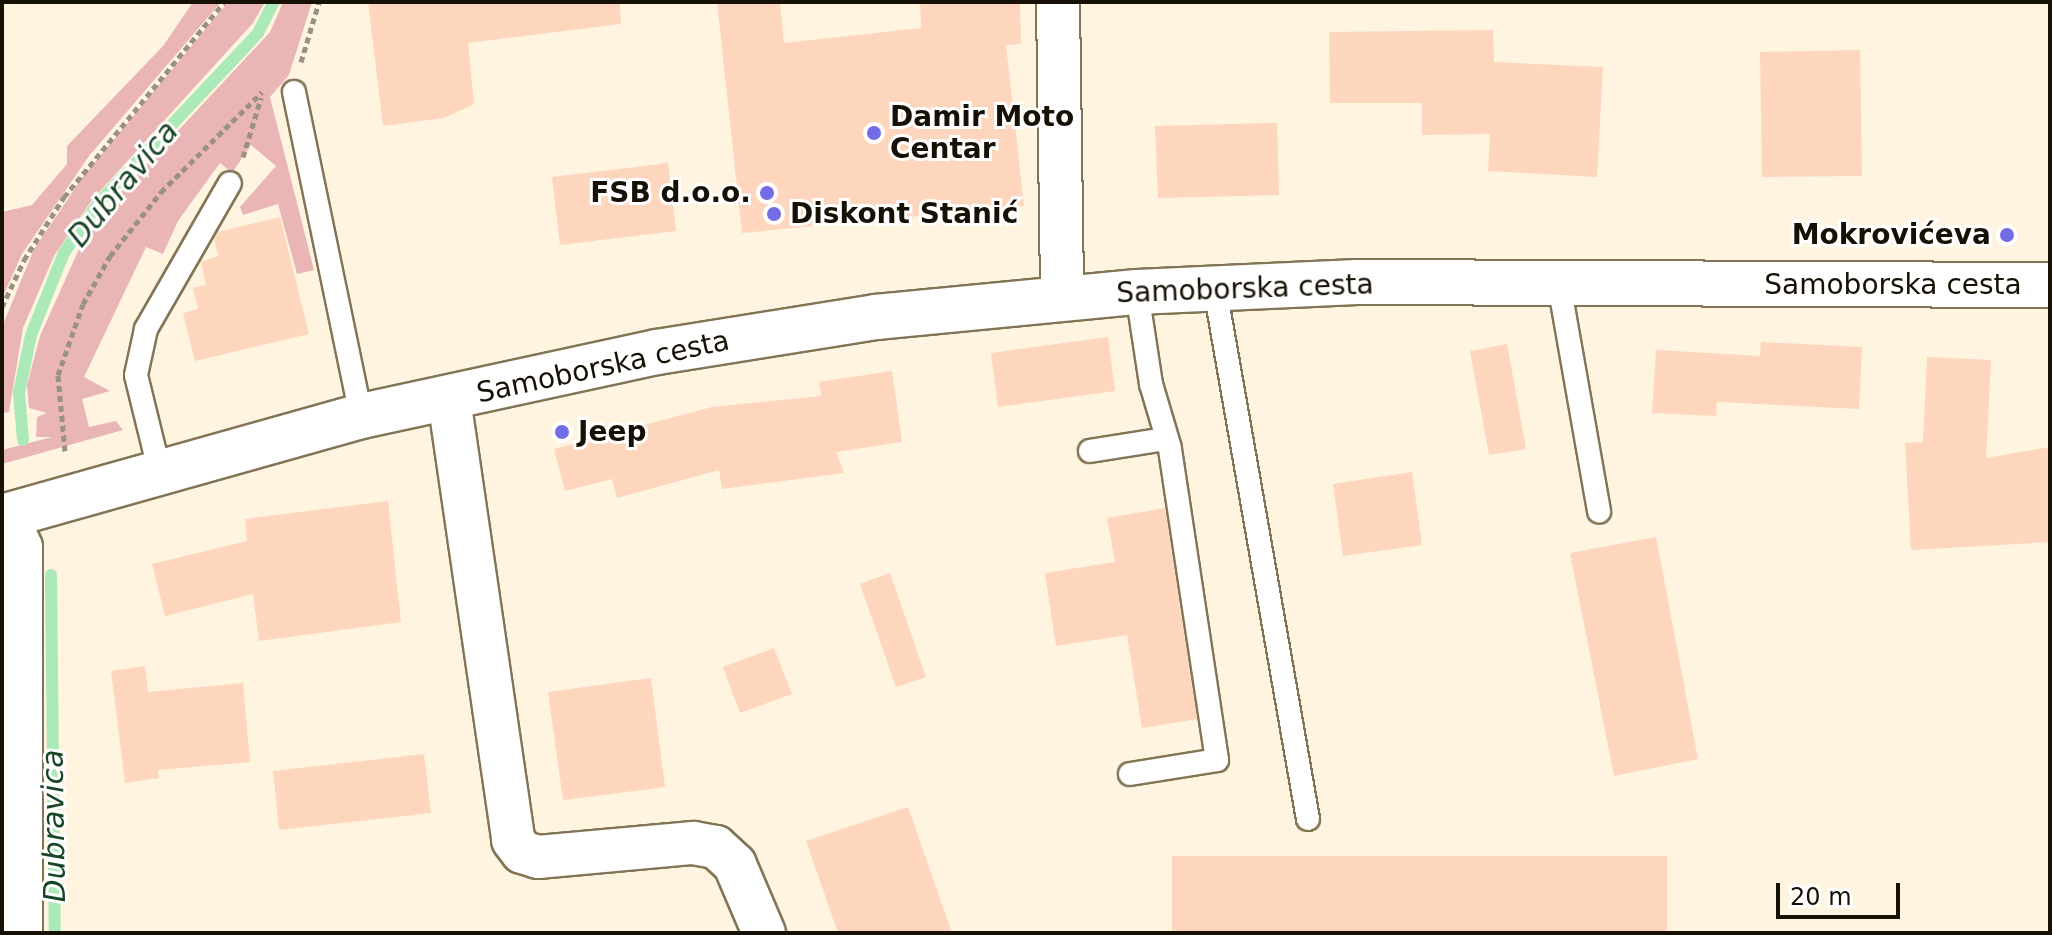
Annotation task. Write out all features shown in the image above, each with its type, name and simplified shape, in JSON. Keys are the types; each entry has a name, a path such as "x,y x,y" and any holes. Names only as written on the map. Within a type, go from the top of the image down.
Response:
{"street":[{"path":"1058,2 1062,298"},
{"name":"Samoborska cesta","path":"4,515 361,416 657,352 876,317 1137,292 1357,282 2050,285"},
{"name":"Samoborska cesta","path":"449,399 513,840 522,852 538,857 693,843 716,847 735,865 764,933"},
{"path":"4,515 21,547 21,933"}],"lane":[{"path":"292,82 361,416"},
{"path":"160,473 136,375 146,329 230,183"},
{"path":"1559,284 1599,512"},
{"path":"1215,289 1308,819"},
{"path":"1130,774 1217,760 1166,439 1151,384 1137,292"},
{"path":"1090,451 1166,439"}],"path":[{"path":"2,307 24,260 64,197 224,2"},
{"path":"292,82 300,66 319,2"},
{"path":"65,451 58,375 83,304 110,256 161,192 271,82"},
{"path":"230,183 251,142 263,91"}],"shaded area":[{"path":"193,2 221,2 89,156 22,254 2,299 2,212 32,205 67,164 67,146 163,46"},
{"path":"228,2 265,2 253,23 92,200 54,256 23,328 9,412 2,413 2,327 34,249 82,178"},
{"path":"283,2 312,2 289,75 270,97 314,270 297,274 278,204 243,215 240,207 276,166 251,145 232,173 220,163 178,221 163,254 146,247 84,377 110,391 82,399 89,427 116,421 123,430 2,464 2,450 52,437 36,437 37,417 47,413 29,408 27,385 40,336 79,249 119,194 270,32"}],"building":[{"path":"368,2 620,2 621,24 468,43 474,104 444,118 383,126"},
{"path":"717,2 780,2 784,43 921,28 920,2 1020,2 1021,44 1006,45 1024,206 742,233"},
{"path":"1493,30 1494,62 1603,67 1597,177 1488,171 1490,134 1422,135 1422,103 1330,103 1329,32"},
{"path":"1860,50 1862,176 1762,177 1760,52"},
{"path":"1277,123 1279,195 1158,198 1155,126"},
{"path":"668,163 676,231 560,245 552,177"},
{"path":"280,217 309,334 195,361 183,313 198,309 193,288 206,285 201,262 218,256 214,239 218,232"},
{"path":"1108,337 1115,391 998,407 991,353"},
{"path":"1761,342 1862,347 1859,409 1717,402 1716,416 1652,413 1656,350 1760,356"},
{"path":"1507,344 1526,449 1489,455 1470,351"},
{"path":"1927,357 1991,360 1986,458 2050,447 2050,542 1911,550 1905,443 1923,442"},
{"path":"892,371 902,442 836,452 844,473 722,489 719,470 617,498 612,479 565,491 554,449 712,407 821,396 819,382"},
{"path":"1412,472 1422,545 1343,556 1333,484"},
{"path":"388,501 401,622 259,641 253,594 165,616 152,564 247,541 245,519"},
{"path":"1165,508 1197,719 1142,728 1127,635 1056,646 1045,573 1115,562 1107,518"},
{"path":"1656,537 1698,759 1614,776 1570,553"},
{"path":"890,573 926,677 896,687 860,584"},
{"path":"774,648 792,694 740,713 723,667"},
{"path":"145,666 148,692 243,683 250,762 158,770 159,778 125,783 111,671"},
{"path":"651,678 665,787 563,800 548,692"},
{"path":"424,754 431,813 279,830 273,771"},
{"path":"908,807 952,933 838,933 806,841"},
{"path":"1172,856 1667,856 1667,933 1172,933"}],"waterway":[{"name":"Dubravica","path":"23,440 19,393 31,335 64,253 99,202 258,33 274,2"},
{"name":"Dubravica","path":"51,575 55,933"}],"place":[{"name":"Damir Moto Centar","path":"874,133"},
{"name":"FSB d.o.o.","path":"767,193"},
{"name":"Diskont Stanić","path":"774,214"},
{"name":"Mokrovićeva","path":"2007,235"},
{"name":"Jeep","path":"562,432"}]}
